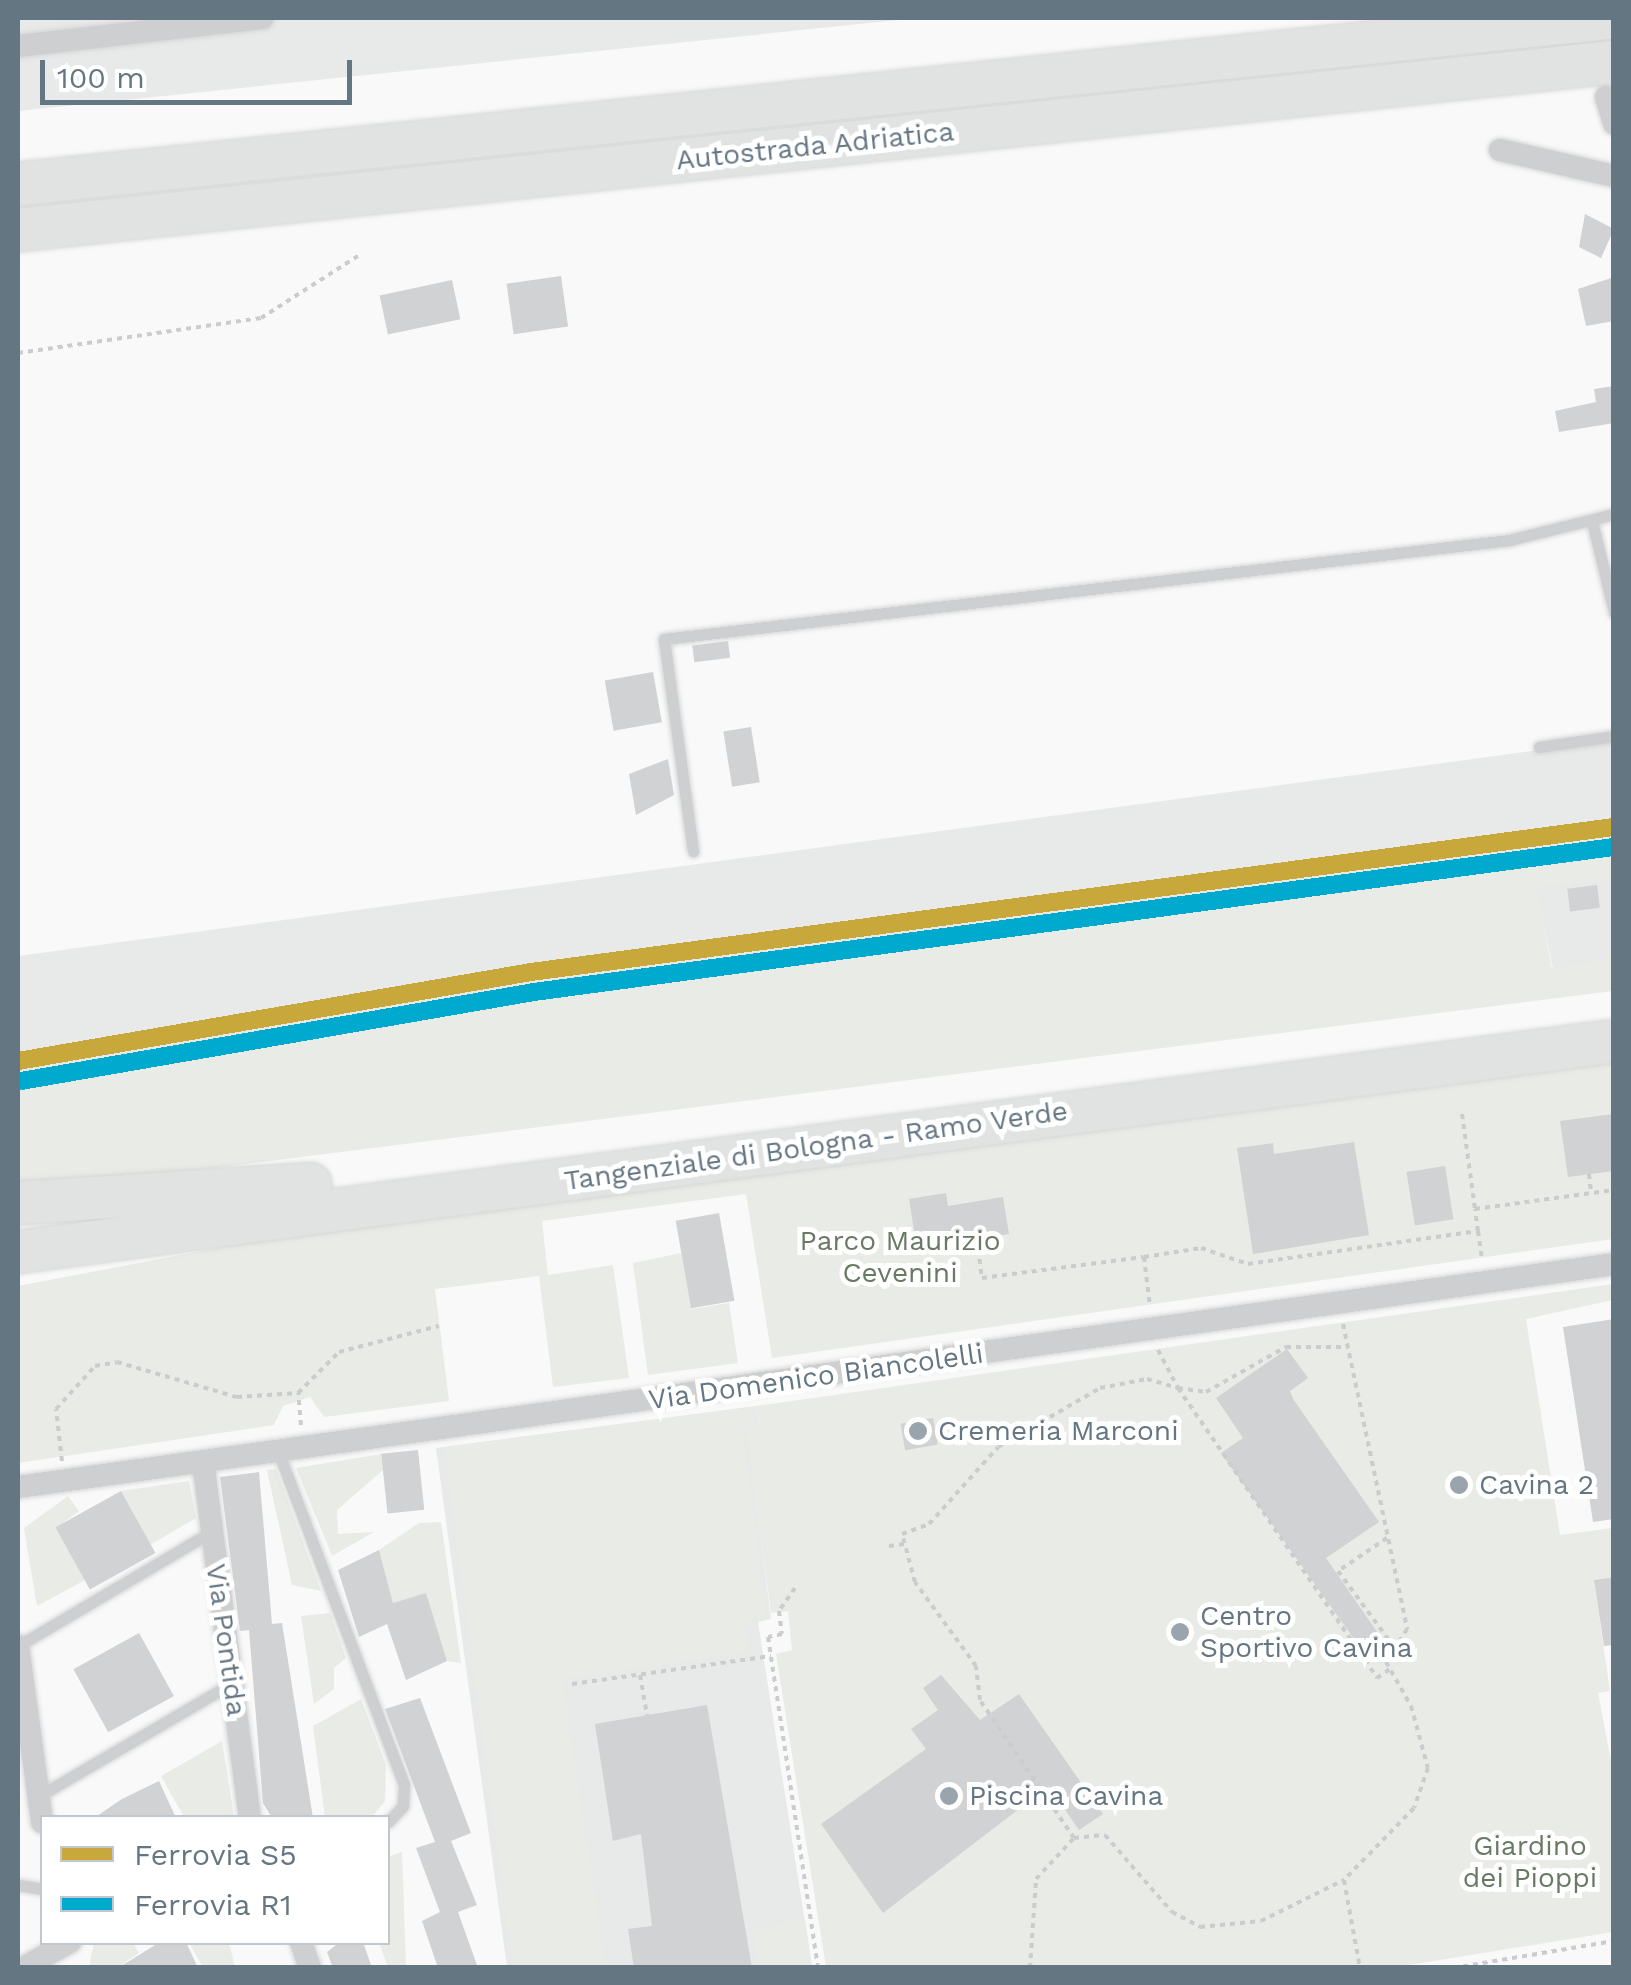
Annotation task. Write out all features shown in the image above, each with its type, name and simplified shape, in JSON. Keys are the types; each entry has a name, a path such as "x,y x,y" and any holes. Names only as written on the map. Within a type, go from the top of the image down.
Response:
{"highway":[{"name":"Autostrada Adriatica","path":"18,184 1607,18"},
{"name":"Autostrada Adriatica","path":"18,230 1610,80"},
{"name":"Tangenziale di Bologna - Ramo Verde","path":"18,1224 1614,1013"},
{"name":"Tangenziale di Bologna - Ramo Verde","path":"18,1252 1614,1041"},
{"path":"18,1203 310,1184"},
{"path":"18,1272 274,1218"}],"street":[{"path":"18,46 262,18"},
{"path":"1610,80 1614,124"},
{"path":"1500,150 1614,176"},
{"name":"Via Domenico Biancolelli","path":"18,1488 1614,1264"},
{"name":"Via Pontida","path":"203,1462 250,1815"},
{"path":"18,1646 41,1815"},
{"path":"23,1968 63,1950"}],"lane":[{"path":"693,851 664,639 1509,540 1614,514"},
{"path":"1592,521 1614,612"},
{"path":"1539,747 1614,736"},
{"path":"278,1451 404,1786 404,1806 390,1820"},
{"path":"18,1646 212,1532"},
{"path":"39,1796 232,1682"}],"path":[{"path":"18,353 261,318 361,254"},
{"path":"1462,1114 1482,1263"},
{"path":"1589,1174 1591,1193"},
{"path":"1475,1209 1614,1190"},
{"path":"977,1239 982,1278 1201,1248 1248,1264 1478,1232"},
{"path":"1144,1257 1151,1311"},
{"path":"1156,1347 1178,1388 1377,1678 1390,1670 1406,1629 1342,1321"},
{"path":"62,1461 56,1409 96,1366 117,1362 237,1398 298,1393 345,1348 439,1326"},
{"path":"1074,1838 980,1700 976,1666 915,1582 902,1534 929,1524 998,1447 1064,1403 1132,1380 1216,1390 1294,1345 1348,1347"},
{"path":"298,1393 301,1426"},
{"path":"1388,1538 1338,1572 1397,1652"},
{"path":"890,1546 904,1544"},
{"path":"795,1588 779,1612 782,1634 768,1637 818,1968"},
{"path":"572,1684 771,1656"},
{"path":"1030,1968 1036,1880 1074,1838 1104,1835 1172,1912 1200,1927 1261,1920 1344,1880 1403,1824 1424,1788 1427,1751 1390,1670"},
{"path":"640,1675 647,1715"},
{"path":"1344,1880 1360,1968"},
{"path":"1453,1968 1614,1941"}],"shaded area":[{"path":"18,18 918,18 18,111"},
{"path":"1613,740 1613,959 1553,969 1531,863 764,962 18,1082 18,956"},
{"path":"756,1406 759,1425 747,1428 771,1619 758,1622 812,1967 507,1967 436,1448"}],"green space":[{"path":"1613,857 1613,878 1537,887 1552,969 1608,959 1613,939 1613,991 18,1193 18,1082 764,962"},
{"name":"Parco Maurizio Cevenini","path":"1613,1063 1613,1239 772,1358 746,1194 542,1221 548,1275 613,1265 629,1378 553,1387 539,1276 435,1289 449,1401 324,1417 310,1397 283,1406 274,1425 18,1463 18,1286 238,1244"},
{"path":"681,1253 692,1309 729,1303 738,1363 648,1375 633,1263"},
{"name":"Centro Sportivo Cavina","path":"1613,1284 1613,1300 1526,1319 1560,1535 1613,1528 1613,1577 1594,1580 1610,1691 1598,1693 1613,1771 1613,1932 1397,1967 826,1967 776,1654 792,1650 788,1611 771,1613 746,1428 759,1425 756,1406"},
{"path":"752,1407 754,1422 742,1424 767,1618 745,1622 748,1652 562,1679 606,1967 513,1967 444,1447"},
{"path":"381,1454 383,1470 337,1510 338,1534 374,1532 332,1556 296,1468"},
{"path":"276,1469 321,1591 292,1585 267,1470"},
{"path":"189,1481 196,1518 150,1545 121,1491"},
{"path":"68,1496 79,1511 56,1528 87,1579 37,1606 24,1528"},
{"path":"441,1522 461,1663 447,1661 426,1594 393,1603 379,1550 419,1523"},
{"path":"330,1613 346,1658 334,1668 334,1689 314,1704 301,1616"},
{"path":"361,1699 386,1765 385,1801 374,1815 325,1815 313,1726"},
{"path":"222,1741 234,1815 183,1815 161,1776"},
{"path":"402,1852 406,1967 388,1967 380,1945 390,1945 390,1856"},
{"path":"805,1918 812,1967 758,1967 753,1930"},
{"path":"94,1945 134,1945 139,1953 118,1967 89,1967"},
{"path":"190,1945 230,1945 235,1967 203,1967"}],"building":[{"path":"1585,214 1614,229 1601,258 1579,247"},
{"path":"561,276 568,327 514,334 507,284"},
{"path":"1614,277 1614,321 1586,326 1578,289"},
{"path":"452,280 460,319 388,335 380,295"},
{"path":"1614,386 1614,423 1559,432 1555,411 1596,402 1594,389"},
{"path":"728,641 730,658 694,662 692,645"},
{"path":"653,672 662,722 614,731 605,681"},
{"path":"751,727 760,782 732,787 723,731"},
{"path":"668,759 674,795 636,815 629,774"},
{"path":"1597,885 1600,908 1570,911 1567,889"},
{"path":"1614,1114 1614,1171 1568,1177 1560,1121"},
{"path":"1354,1142 1369,1235 1253,1254 1237,1148 1273,1143 1274,1154"},
{"path":"1445,1166 1453,1219 1415,1225 1406,1172"},
{"path":"946,1193 948,1206 1003,1197 1009,1234 917,1249 909,1199"},
{"path":"719,1213 734,1301 691,1308 676,1221"},
{"path":"1614,1319 1614,1519 1593,1522 1563,1327"},
{"path":"1287,1349 1308,1378 1290,1391 1293,1399 1379,1522 1326,1558 1380,1636 1362,1650 1221,1453 1243,1438 1216,1398"},
{"path":"933,1418 938,1445 905,1450 901,1424"},
{"path":"418,1450 424,1510 387,1514 381,1454"},
{"path":"259,1472 272,1624 282,1623 313,1815 270,1815 263,1803 249,1630 240,1631 220,1477"},
{"path":"121,1491 155,1553 90,1589 55,1527"},
{"path":"379,1550 393,1603 426,1593 447,1661 406,1680 387,1624 359,1637 338,1570"},
{"path":"1614,1577 1614,1645 1604,1646 1594,1580"},
{"path":"139,1633 174,1696 108,1732 73,1669"},
{"name":"Piscina Cavina","path":"941,1675 980,1720 1019,1694 1103,1814 1079,1830 1049,1786 883,1913 821,1824 926,1749 911,1729 938,1710 923,1688"},
{"path":"420,1698 471,1833 451,1841 477,1905 458,1912 478,1968 438,1968 422,1921 440,1912 416,1848 435,1842 385,1709"},
{"path":"707,1705 752,1968 634,1968 628,1929 652,1926 641,1834 613,1841 595,1724"},
{"path":"159,1781 175,1815 98,1815"},
{"path":"155,1945 187,1945 198,1968 118,1968"},
{"path":"336,1945 364,1945 372,1968 333,1968 327,1952"}],"rail line":[{"name":"S5","path":"18,1061 531,972 1614,827"},
{"name":"R1","path":"21,1081 534,992 1614,847"}],"place":[{"name":"Cremeria Marconi","path":"918,1431"},
{"name":"Cavina 2","path":"1459,1485"},
{"name":"Centro Sportivo Cavina","path":"1180,1632"},
{"name":"Piscina Cavina","path":"949,1796"}],"park label":[{"name":"Giardino dei Pioppi","path":"1530,1862"}]}
